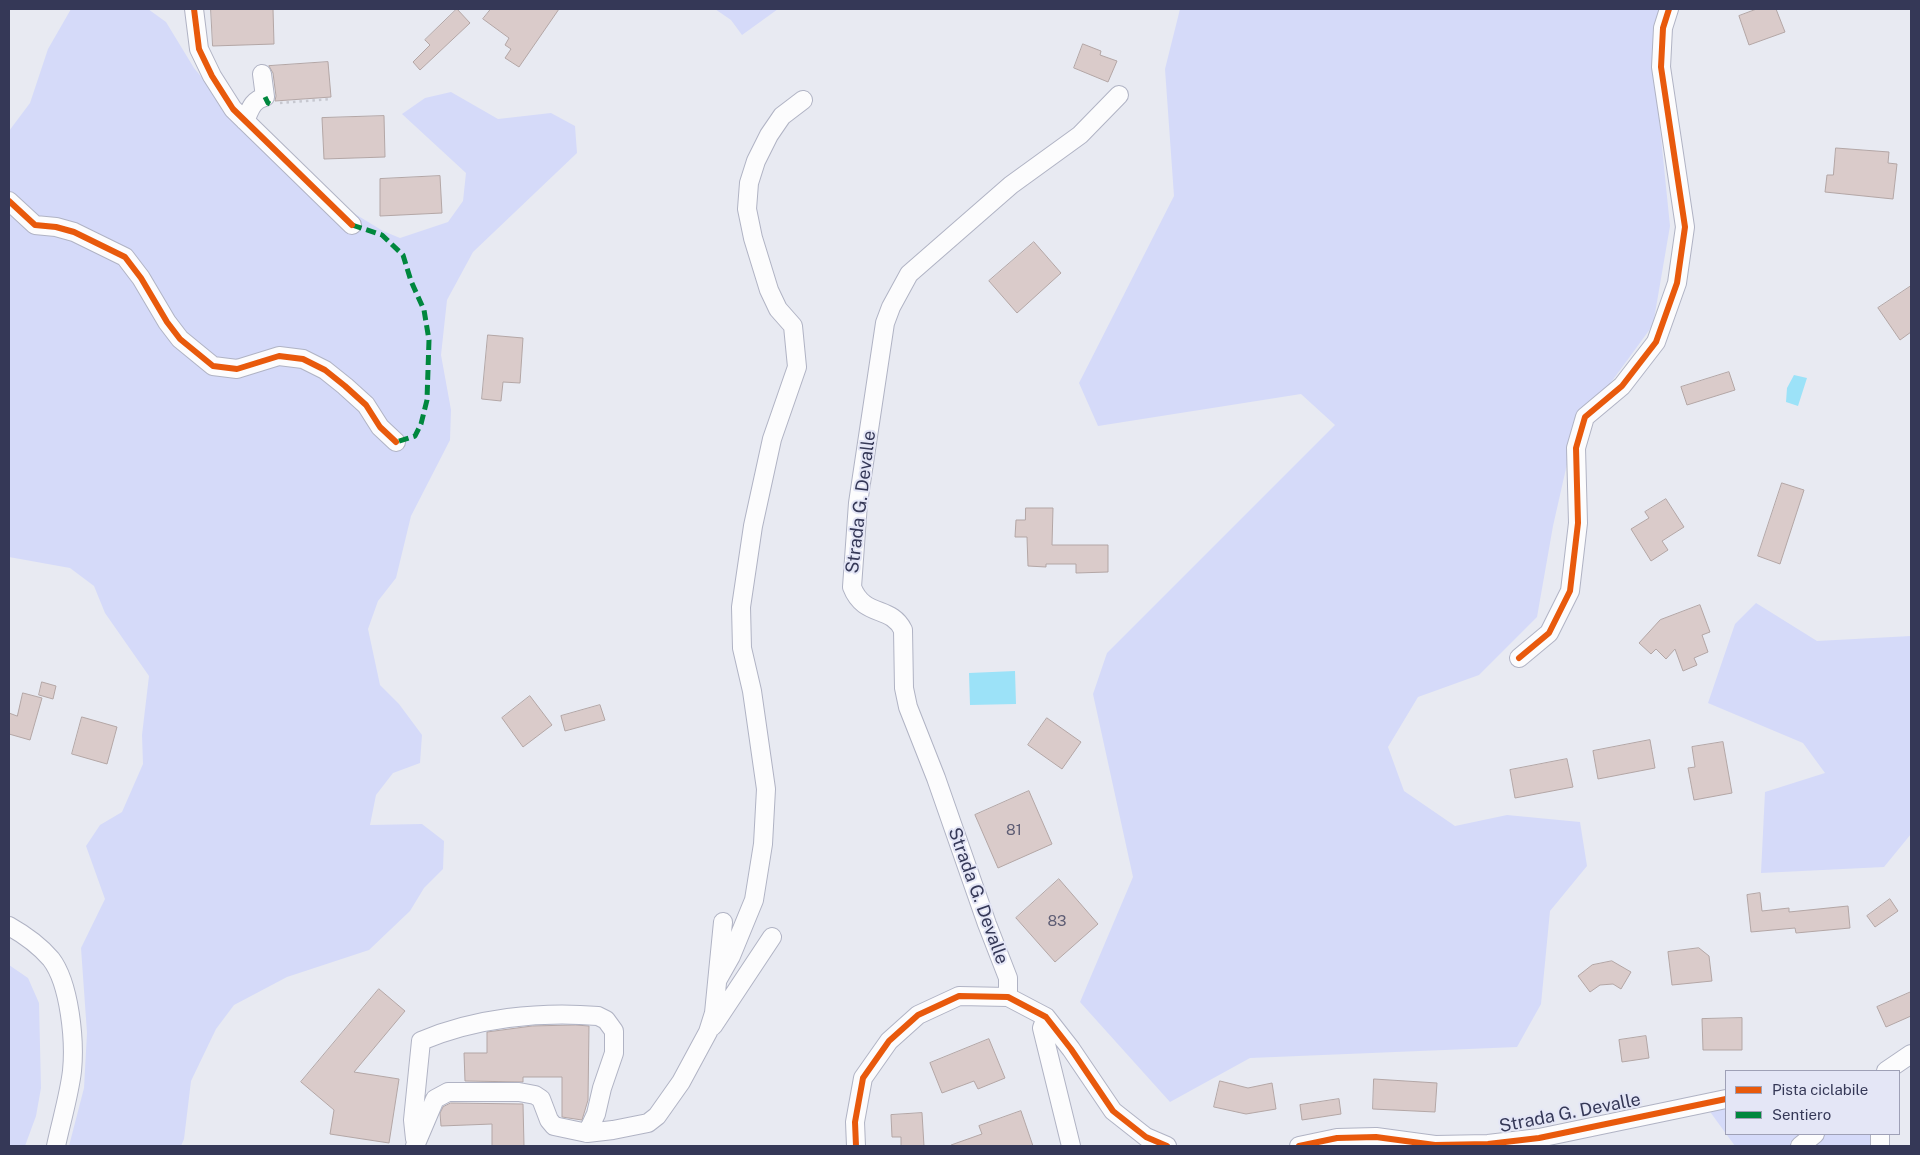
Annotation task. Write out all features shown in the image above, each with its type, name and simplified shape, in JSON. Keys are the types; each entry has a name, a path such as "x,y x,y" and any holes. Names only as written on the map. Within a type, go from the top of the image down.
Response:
{"street":[{"path":"194,9 198,49 212,76 233,109 352,225"},
{"path":"1519,658 1549,633 1570,591 1578,523 1576,448 1585,417 1622,386 1656,342 1677,283 1686,227 1661,67 1664,28 1669,9"},
{"path":"245,121 253,103 265,96 262,74"},
{"name":"Strada G. Devalle","path":"1008,997 1008,978 936,778 908,707 904,688 902,630 899,622 892,616 862,604 856,598 852,588 858,504 886,323 891,307 909,274 1011,185 1080,135 1119,95"},
{"path":"718,979 731,956 754,900 763,844 766,789 752,691 742,648 741,607 754,526 772,439 797,367 792,326 778,309 769,290 753,238 747,209 749,183 756,161 769,134 782,116 803,100"},
{"path":"9,201 35,225 56,227 74,232 124,257 141,278 167,322 180,339 213,366 237,369 279,356 303,359 325,370 345,386 366,405 380,427 396,442"},
{"path":"708,1032 714,1013 723,922"},
{"path":"9,926 27,936 52,960 65,986 72,1025 72,1071 56,1146"},
{"path":"415,1145 435,1099 448,1092 519,1092 535,1095 541,1099 549,1120 554,1126 587,1133 648,1123 657,1116 681,1082 708,1032 772,937"},
{"path":"856,1146 855,1122 863,1078 889,1041 918,1014 959,996 1008,997 1046,1016 1113,1111 1146,1137 1168,1146"},
{"path":"415,1145 413,1120 421,1040 441,1032 484,1022 530,1016 598,1016 606,1020 614,1031 614,1053 602,1088 596,1114 587,1133"},
{"path":"1046,1016 1042,1028 1071,1146"},
{"path":"1887,1070 1911,1054"},
{"name":"Strada G. Devalle","path":"1299,1146 1337,1138 1376,1137 1435,1145 1488,1144 1539,1138 1725,1099"},
{"path":"1800,1146 1814,1135"}],"path":[{"path":"279,103 331,100"}],"shaded area":[{"path":"71,9 148,9 166,22 194,68 248,133 332,200 383,231 400,238 448,222 463,201 466,173 402,114 425,98 451,92 498,119 551,113 575,126 577,153 473,252 447,300 441,355 451,410 450,440 411,516 396,578 378,601 368,629 380,685 399,704 422,735 420,763 393,773 376,795 370,825 422,824 444,841 443,869 424,888 410,911 369,950 287,977 234,1005 216,1029 191,1081 184,1139 181,1146 69,1146 84,1088 87,1033 81,948 105,899 86,846 100,825 122,812 143,764 142,735 149,676 105,613 94,586 70,568 9,557 9,131 30,103 48,49"},
{"path":"715,9 778,9 742,35 731,20"},
{"path":"1180,9 1662,9 1652,49 1670,226 1653,325 1574,433 1553,526 1537,617 1479,675 1418,697 1388,747 1404,791 1455,826 1507,815 1580,822 1587,866 1550,911 1541,1004 1517,1047 1250,1058 1170,1102 1080,1002 1133,877 1093,694 1107,653 1335,425 1301,394 1098,426 1079,383 1174,196 1165,69"},
{"path":"1794,375 1807,378 1798,406 1786,402 1787,388"},
{"path":"1756,603 1817,641 1911,636 1911,834 1884,867 1761,873 1765,792 1825,773 1803,743 1708,703 1735,624"},
{"path":"1015,671 1016,704 970,705 969,673"},
{"path":"9,965 28,978 39,1003 41,1088 36,1116 25,1146 9,1146"},
{"path":"1725,1106 1725,1133 1708,1109"},
{"path":"1727,1135 1874,1135 1872,1146 1735,1146"}],"building":[{"path":"211,9 273,9 274,44 213,46"},
{"path":"457,9 470,23 420,70 413,62 430,45 425,40"},
{"path":"491,9 559,9 519,67 505,58 511,49 505,45 509,38 483,19"},
{"path":"1757,9 1776,9 1785,32 1749,45 1739,16"},
{"path":"1083,44 1101,51 1100,55 1117,61 1108,82 1074,68"},
{"path":"328,62 331,97 275,101 273,73 269,66"},
{"path":"384,116 385,157 324,159 322,118"},
{"path":"1836,148 1889,152 1888,163 1897,164 1893,199 1825,192 1827,175 1833,175"},
{"path":"440,176 442,213 380,216 380,179"},
{"path":"1034,242 1061,273 1017,313 989,281"},
{"path":"1911,286 1911,332 1900,340 1878,308"},
{"path":"488,335 523,338 520,383 503,382 501,401 482,399"},
{"path":"1729,372 1735,390 1687,405 1681,387"},
{"path":"1782,483 1804,490 1780,564 1758,556"},
{"path":"1666,499 1684,527 1662,541 1668,550 1651,561 1631,529 1649,518 1645,512"},
{"path":"1026,508 1053,508 1052,545 1108,545 1108,572 1076,573 1076,564 1046,564 1046,567 1028,566 1027,537 1015,537 1016,520 1025,520"},
{"path":"1700,605 1710,632 1702,635 1708,652 1694,658 1697,665 1683,671 1675,649 1666,659 1656,649 1651,654 1639,643 1660,620"},
{"path":"42,682 56,686 53,699 39,695"},
{"path":"23,693 42,698 30,740 9,734 9,713 17,716"},
{"path":"530,696 552,725 523,747 502,718"},
{"path":"600,705 605,720 565,731 561,716"},
{"path":"82,717 117,727 107,764 72,754"},
{"path":"1047,718 1081,742 1062,769 1028,745"},
{"path":"1650,740 1655,768 1598,779 1593,751"},
{"path":"1723,742 1732,793 1694,800 1688,768 1695,767 1692,747"},
{"path":"1567,759 1573,787 1515,798 1510,770"},
{"path":"1029,791 1052,844 998,868 975,815"},
{"path":"1059,879 1098,924 1055,962 1016,918"},
{"path":"1760,893 1762,911 1789,908 1789,912 1848,906 1850,928 1796,933 1795,928 1751,932 1747,895"},
{"path":"1890,899 1898,911 1875,927 1867,916"},
{"path":"1699,948 1709,956 1712,981 1672,985 1668,952"},
{"path":"1612,961 1631,972 1621,989 1613,984 1600,985 1590,992 1578,976 1592,965"},
{"path":"379,989 405,1011 354,1072 399,1079 389,1143 330,1134 334,1110 301,1082"},
{"path":"1911,992 1911,1016 1886,1027 1877,1007"},
{"path":"1742,1018 1742,1050 1703,1050 1702,1019"},
{"path":"532,1026 589,1026 588,1100 582,1120 562,1117 562,1077 523,1077 523,1082 465,1081 464,1053 487,1053 487,1032"},
{"path":"1646,1036 1649,1058 1622,1062 1619,1040"},
{"path":"989,1039 1005,1078 978,1089 974,1081 942,1093 930,1063"},
{"path":"1374,1079 1437,1083 1435,1112 1373,1109"},
{"path":"1220,1081 1248,1088 1272,1083 1276,1109 1246,1114 1214,1107"},
{"path":"1339,1099 1341,1114 1302,1120 1300,1105"},
{"path":"451,1103 523,1104 524,1146 492,1146 492,1124 441,1126 440,1113 443,1107"},
{"path":"1021,1111 1033,1146 951,1146 982,1134 979,1126"},
{"path":"922,1113 924,1146 901,1146 901,1137 892,1137 891,1115"}],"marked path":[{"path":"265,97 270,104"},
{"path":"352,225 382,235 403,255 411,281 424,310 429,340 427,400 421,424 415,436 396,442"}],"cycle path":[{"path":"194,9 199,49 212,76 233,109 352,225"},
{"path":"1519,658 1549,633 1570,591 1578,523 1576,448 1585,417 1622,386 1656,342 1677,283 1685,227 1661,67 1663,28 1669,9"},
{"path":"9,201 35,225 56,227 74,232 125,257 141,278 167,322 180,339 213,366 237,369 279,356 303,359 325,370 345,386 366,405 380,427 396,442"},
{"path":"856,1146 855,1122 863,1078 889,1041 918,1015 959,996 1008,997 1046,1017 1071,1049 1113,1111 1146,1137 1167,1146"},
{"path":"1299,1146 1337,1138 1376,1137 1435,1145 1488,1144 1539,1138 1725,1099"}]}
